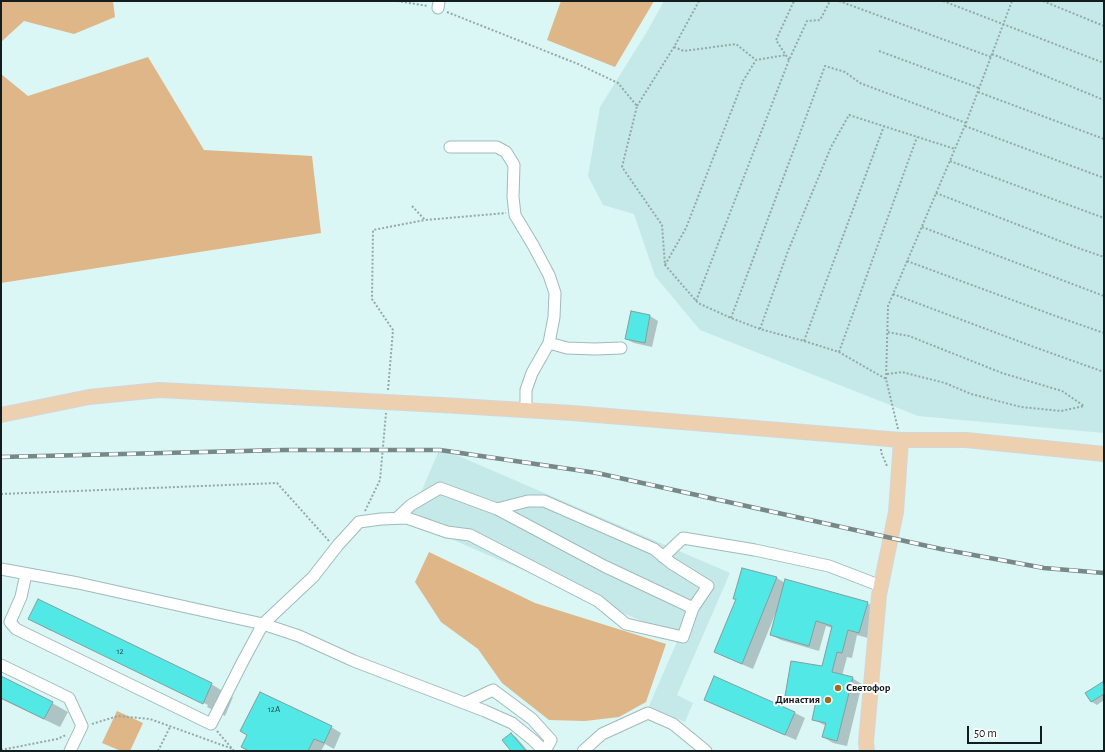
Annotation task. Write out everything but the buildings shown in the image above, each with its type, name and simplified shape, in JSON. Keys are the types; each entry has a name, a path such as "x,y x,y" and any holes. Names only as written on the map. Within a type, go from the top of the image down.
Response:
{"main road":[{"path":"1,415 89,397 159,390 526,410 901,440 966,440 1104,454"},
{"path":"867,751 866,742 879,595 896,512 901,440"}],"street":[{"path":"450,147 497,147 506,152 514,165 513,197 515,215 549,275 555,293 554,317 549,343 532,373 526,390 526,410"},
{"path":"549,343 567,348 621,348"},
{"path":"397,518 411,505 440,488 497,509 604,566 693,608"},
{"path":"26,574 21,597 10,622 16,629 211,724 243,661 264,624 313,577 336,548 360,522 381,519 407,518 447,532 470,535 598,601 626,624 683,637 693,608 708,586 671,563 654,549 544,501 528,501 497,509"},
{"path":"663,557 683,538 755,550 829,566 881,586"},
{"path":"1,569 78,583 264,624 299,636 354,661 465,703 486,710 512,723 545,751 551,740 532,719 493,690 465,703"},
{"path":"1,666 69,698 82,726 70,751"},
{"path":"583,751 602,734 648,713 674,724 706,751"}],"path":[{"path":"397,1 438,4 578,64 618,83 637,106"},
{"path":"699,1 674,47 637,106 622,167 662,225 665,265 698,303 731,318 839,352 886,379"},
{"path":"789,60 776,40 794,1"},
{"path":"696,301 789,60 807,22 820,20 830,1"},
{"path":"839,1 991,57"},
{"path":"943,1 1104,63"},
{"path":"901,440 886,379 888,306 955,149 1012,1"},
{"path":"1043,1 1104,26"},
{"path":"674,47 684,51 736,44 756,60 786,55"},
{"path":"879,51 979,88"},
{"path":"992,54 1104,100"},
{"path":"665,265 686,228 743,81 756,60"},
{"path":"731,318 825,66 845,72 860,83 1104,178"},
{"path":"978,92 1104,138"},
{"path":"760,328 788,251 828,154 849,115 955,149"},
{"path":"804,341 884,126"},
{"path":"839,352 917,137"},
{"path":"950,161 1104,218"},
{"path":"936,193 1104,257"},
{"path":"412,206 425,220"},
{"path":"360,522 380,480 393,330 372,299 373,230 425,220 515,212"},
{"path":"922,226 1104,296"},
{"path":"907,261 1104,333"},
{"path":"893,294 1104,372"},
{"path":"887,332 909,336 1002,373 1062,391 1084,406 1061,411 1022,407 971,394 945,383 902,372 887,374"},
{"path":"1,494 277,483 336,548"},
{"path":"1,750 57,739 82,728 118,716 150,719 233,750"},
{"path":"211,724 233,750"},
{"path":"158,751 170,726"}],"shaded area":[{"path":"1,1 113,1 115,17 74,34 24,21 1,42"},
{"path":"561,1 654,1 615,67 547,40"},
{"path":"664,1 1104,1 1104,433 918,416 700,330 655,276 634,214 603,205 588,176 600,107 648,30"},
{"path":"148,57 204,150 312,156 321,233 1,283 1,74 28,96"},
{"path":"440,448 730,573 677,695 693,703 685,722 649,706 679,637 409,521"},
{"path":"429,552 535,603 666,644 646,702 619,717 585,721 549,720 502,683 478,649 441,622 415,582"},
{"path":"117,711 143,723 130,751 121,751 102,743"}],"railway":[{"path":"1,457 284,450 440,450 597,473 941,549 1044,568 1104,573"}],"place":[{"name":"Светофор","path":"838,688"},
{"name":"Династия","path":"828,700"}]}
